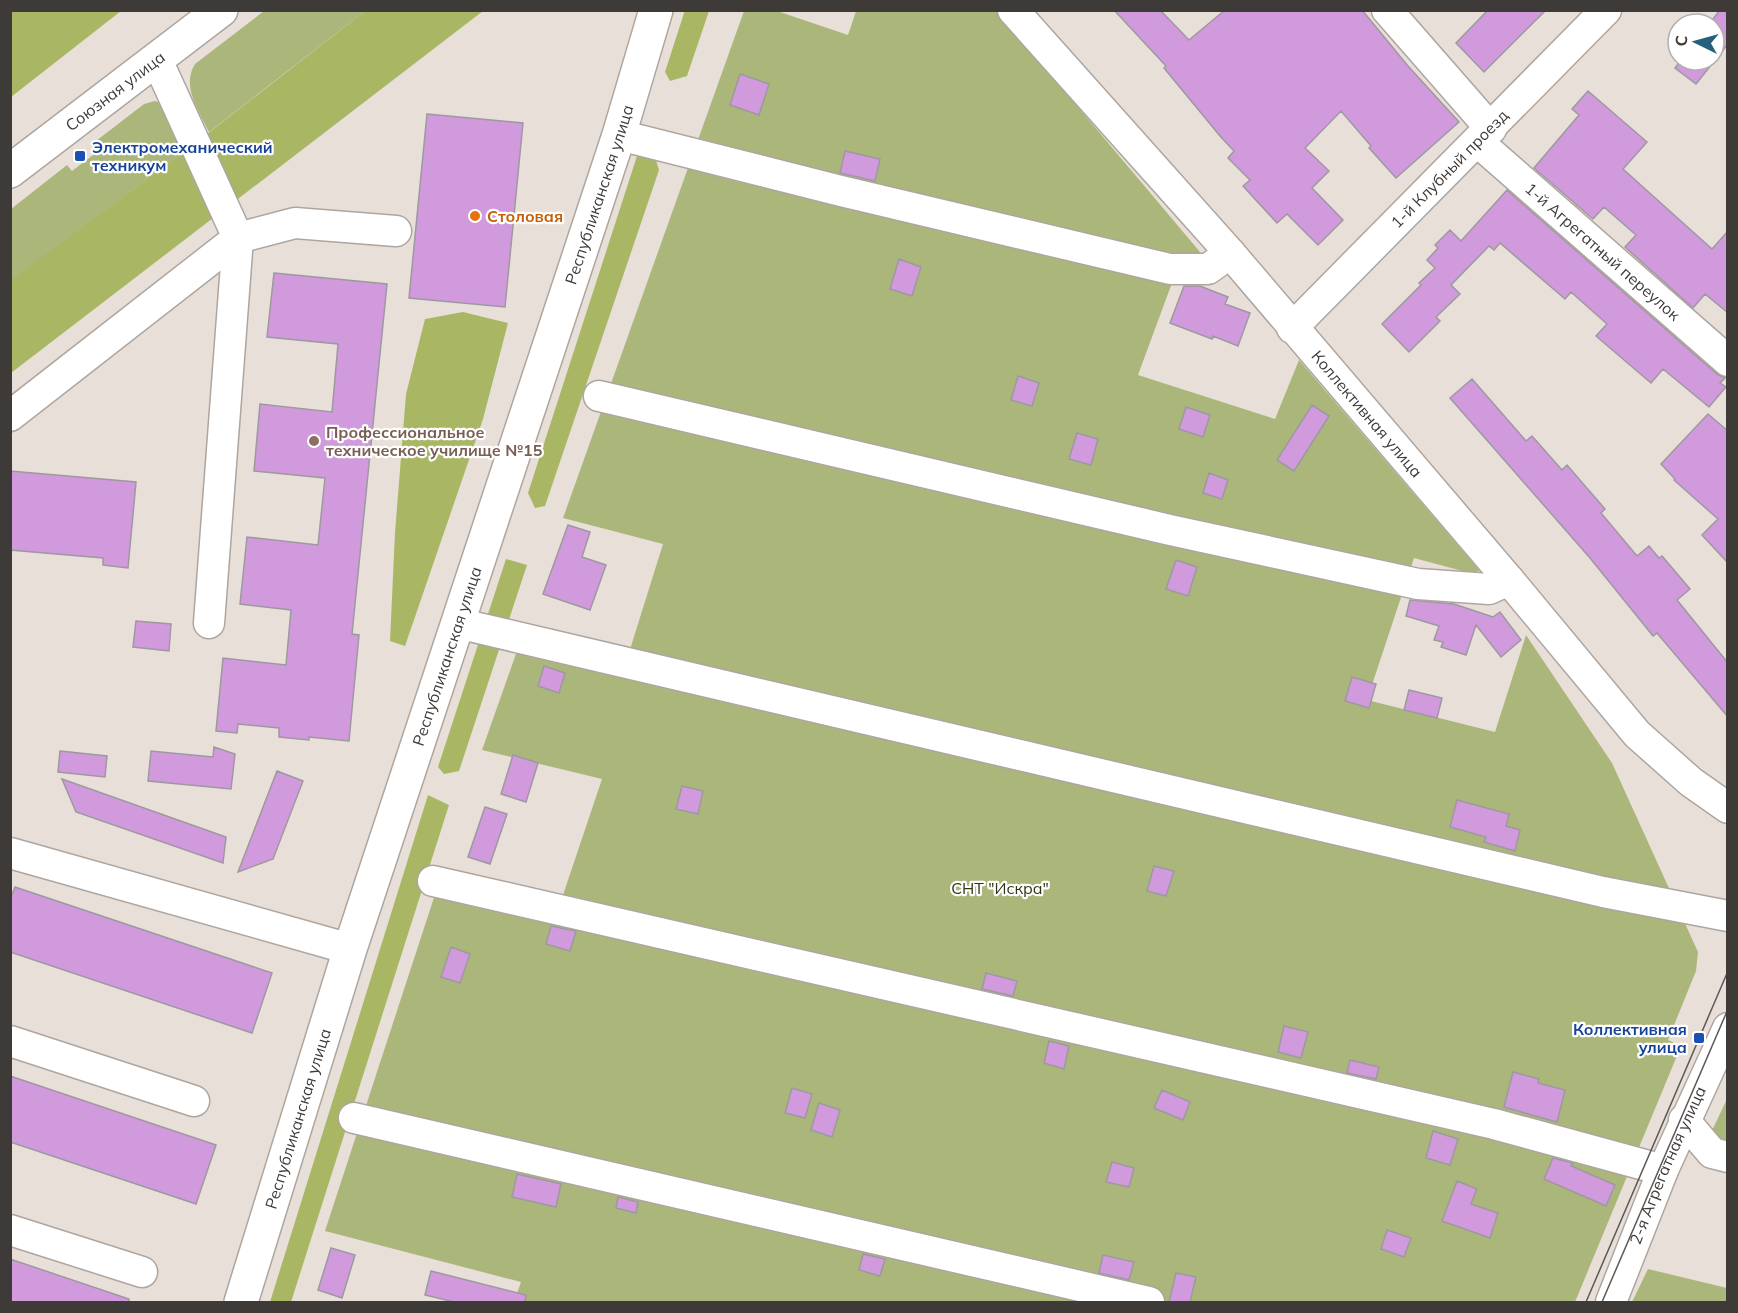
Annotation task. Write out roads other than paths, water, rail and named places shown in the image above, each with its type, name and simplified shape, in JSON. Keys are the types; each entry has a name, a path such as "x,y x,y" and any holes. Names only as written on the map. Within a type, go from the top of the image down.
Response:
{"main road":[{"name":"Союзная улица","path":"10,171 221,10"},
{"name":"Республиканская улица","path":"241,1302 350,949 619,135 656,10"}],"street":[{"name":"Коллективная улица","path":"1013,10 1230,253 1637,734 1691,782 1728,808"},
{"name":"1-й Агрегатный переулок","path":"1387,10 1484,135 1728,361"},
{"name":"1-й Клубный проезд","path":"1292,328 1606,10"},
{"path":"157,60 237,238 209,623"},
{"path":"619,135 841,191 1170,269 1208,268 1230,253"},
{"path":"10,416 237,238 295,224 396,231"},
{"path":"599,396 1170,531 1418,585 1489,589 1509,580"},
{"path":"458,623 1592,889 1728,916"},
{"path":"10,852 350,949"},
{"path":"433,881 1494,1124 1663,1170"},
{"name":"2-я Агрегатная улица","path":"1611,1302 1684,1120 1728,1028"},
{"path":"10,1041 194,1101"},
{"path":"354,1118 1149,1302"},
{"path":"1684,1120 1712,1154 1728,1157"},
{"path":"10,1230 142,1272"}],"tram line":[{"path":"1586,1302 1728,971"},
{"path":"1602,1302 1728,1009"}],"place":[{"name":"Электромеханический техникум","path":"80,156"},
{"name":"Столовая","path":"475,216"},
{"name":"Профессиональное техническое училище №15","path":"314,441"},
{"name":"Коллективная улица","path":"1699,1038"}],"park label":[{"name":"СНТ \"Искра\"","path":"1000,888"}]}
